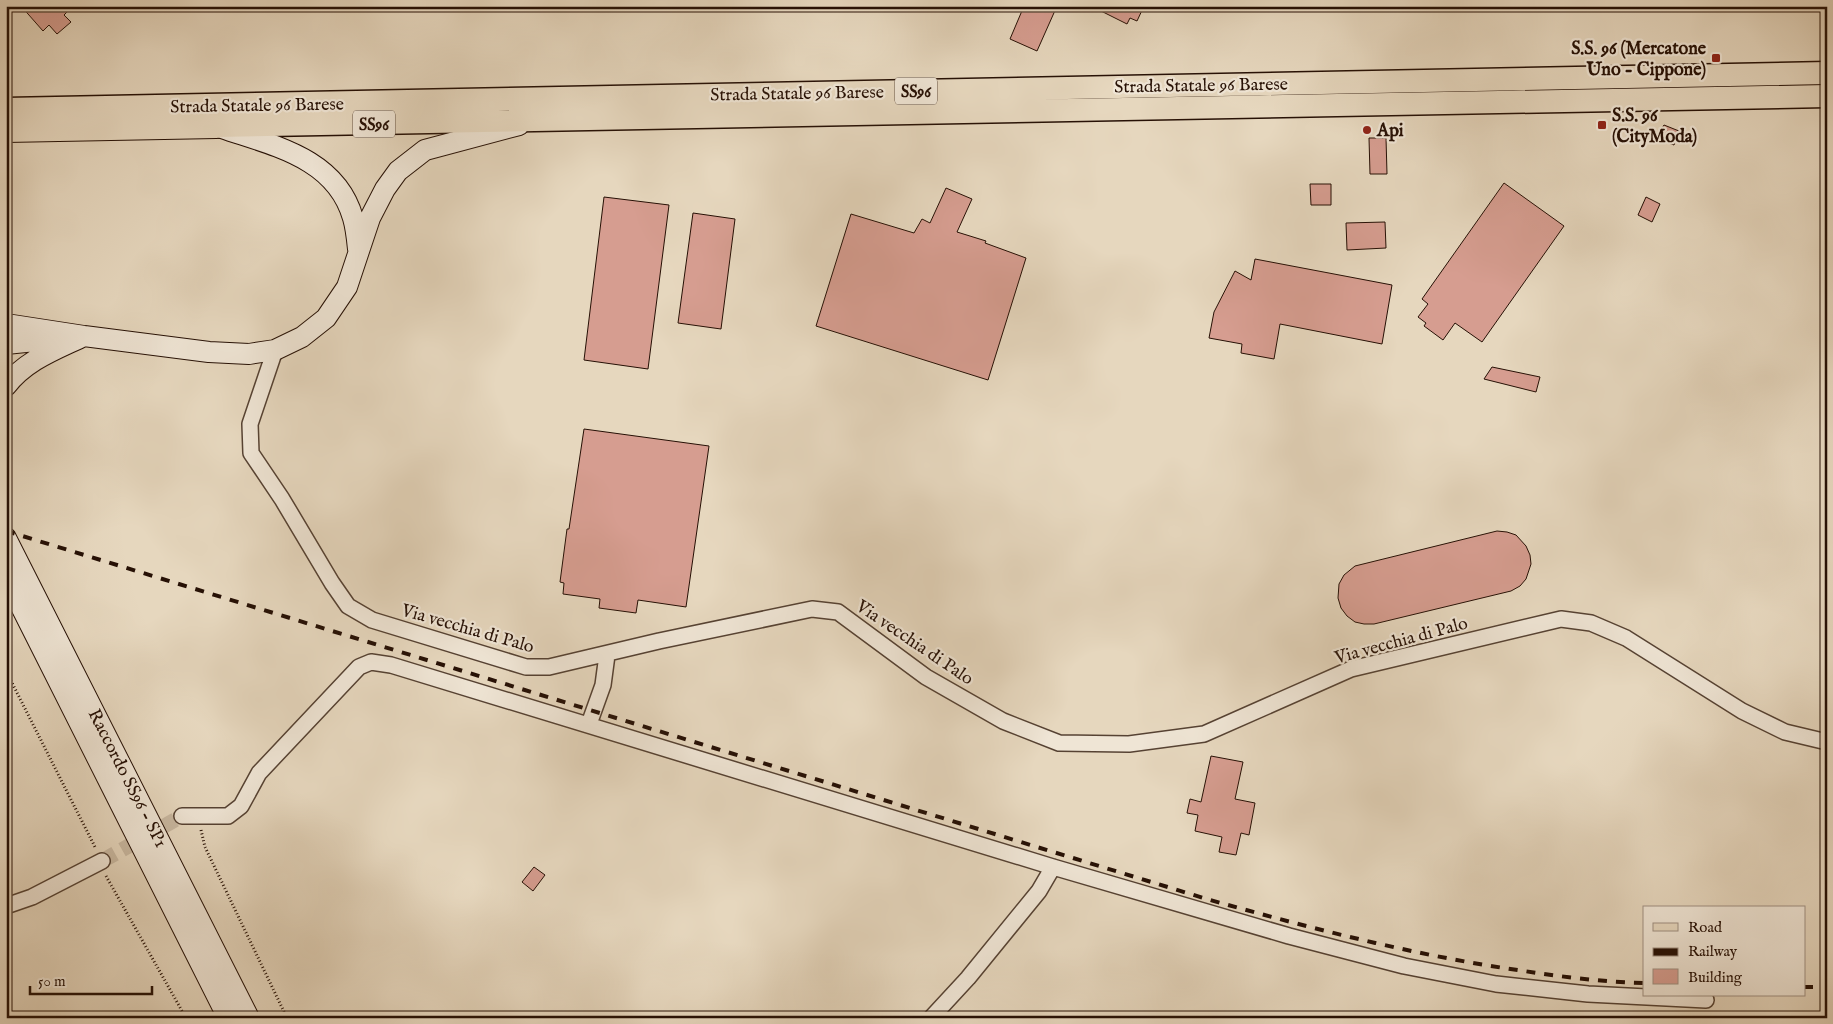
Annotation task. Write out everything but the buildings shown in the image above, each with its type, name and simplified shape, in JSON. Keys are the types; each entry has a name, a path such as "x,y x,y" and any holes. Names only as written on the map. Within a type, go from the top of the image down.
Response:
{"highway":[{"name":"Strada Statale 96 Barese","path":"6,130 216,126"}],"main road":[{"name":"Strada Statale 96 Barese","path":"6,109 1827,73"},
{"name":"Strada Statale 96 Barese","path":"216,126 1827,96"},
{"path":"6,324 209,352 249,354 275,350 302,337 326,318 347,287 370,218 385,189 398,171 425,150 533,121"},
{"path":"216,126 293,152 321,168 341,190 353,218 359,254"},
{"path":"6,344 84,336"},
{"path":"6,386 26,365 42,355 84,336"},
{"name":"Raccordo SS96 - SP1","path":"9,544 249,1018"},
{"name":"Raccordo SS96 - SP1","path":"6,577 228,1018"}],"street":[{"name":"Via vecchia di Palo","path":"275,350 250,424 250,453 282,499 332,583 348,606 372,620 526,667 549,667 607,655 659,641 812,609 838,612 926,677 1002,721 1059,742 1128,744 1204,734 1351,669 1561,619 1591,623 1626,638 1742,712 1785,732 1827,742"},
{"path":"589,724 603,685 607,655"},
{"path":"182,816 228,816 241,806 259,773 359,667 371,662 391,665 589,724 1053,867 1289,936 1404,966 1496,984 1588,994 1706,1000"},
{"path":"6,906 32,897 102,861"},
{"path":"931,1018 968,978 1039,891 1053,867"}],"path":[{"path":"6,671 102,861 106,876 186,1018"},
{"path":"198,817 205,847 288,1018"}],"tunnel":[{"path":"102,861 182,816"}],"railway":[{"path":"6,531 1249,911 1366,941 1444,958 1569,977 1643,983"},
{"path":"1806,987 1827,987"}],"place":[{"name":"S.S. 96 (Mercatone Uno - Cippone)","path":"1716,58"},
{"name":"S.S. 96 (CityModa)","path":"1602,125"},
{"name":"Api","path":"1367,130"}]}
